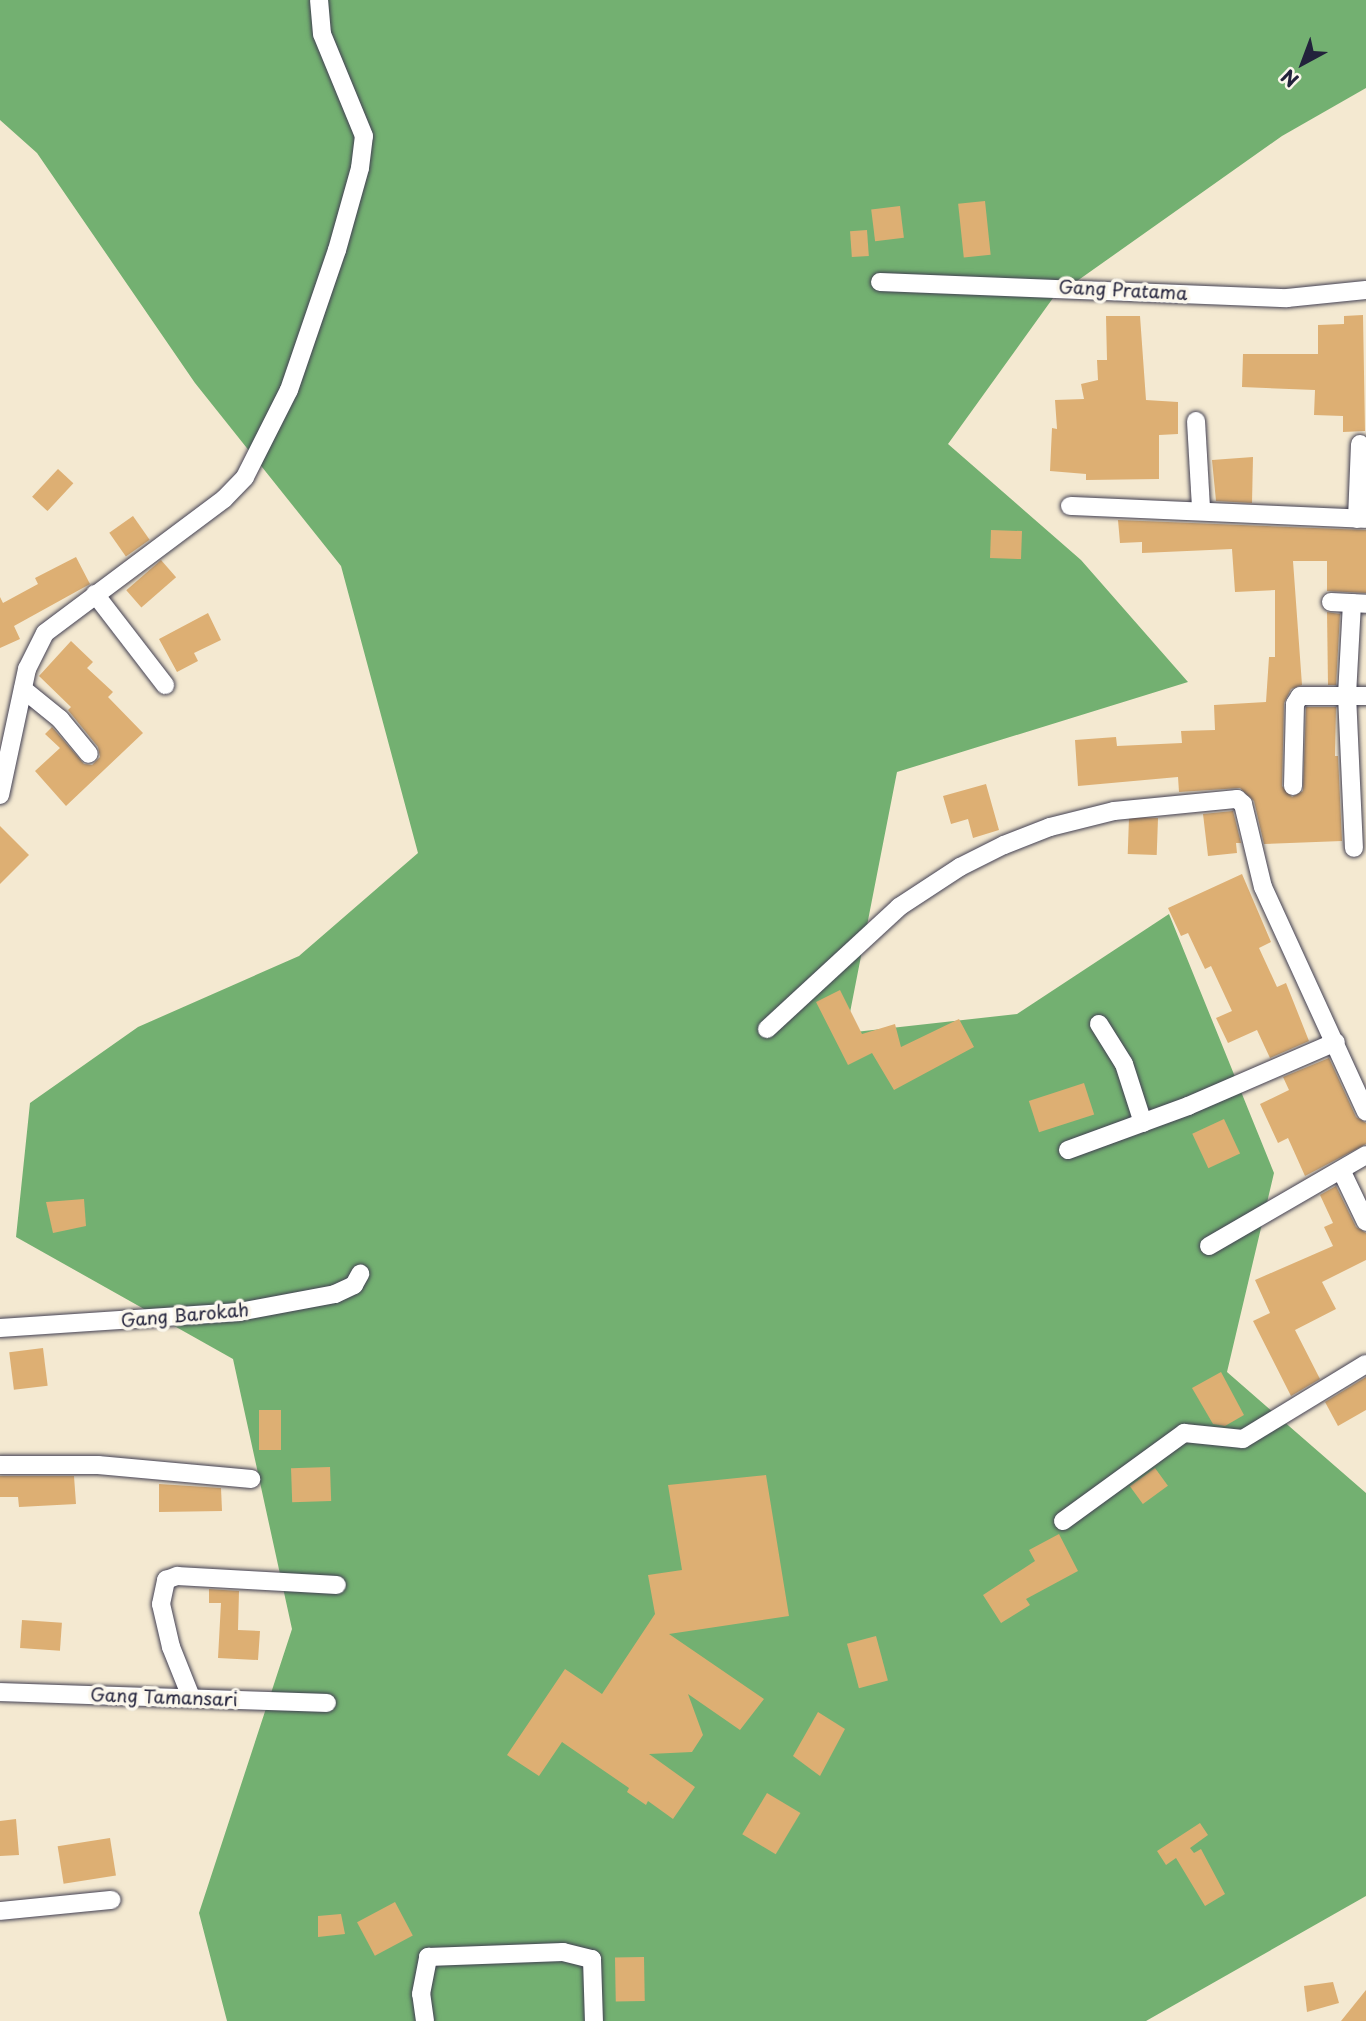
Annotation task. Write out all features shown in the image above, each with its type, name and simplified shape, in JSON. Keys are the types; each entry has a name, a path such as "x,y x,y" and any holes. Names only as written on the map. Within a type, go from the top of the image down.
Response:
{"street":[{"path":"1,788 23,689 45,634 224,499 245,477 289,390 337,250 360,168 364,136 322,34 318,0"},
{"name":"Gang Pratama","path":"880,282 1287,298 1366,290"},
{"path":"1196,421 1201,509"},
{"path":"1070,506 1201,509 1362,519 1360,444"},
{"path":"95,594 165,684"},
{"path":"1331,602 1359,604 1347,695 1354,848"},
{"path":"23,689 60,719 89,754"},
{"path":"1293,786 1295,704 1308,693 1366,696"},
{"path":"767,1029 899,907 960,867 1004,845 1114,811 1233,799 1243,804 1263,887 1366,1112"},
{"path":"1099,1024 1124,1064 1143,1123"},
{"path":"1068,1150 1143,1123 1336,1042"},
{"path":"1209,1246 1342,1172 1366,1155"},
{"path":"1342,1172 1366,1222"},
{"name":"Gang Barokah","path":"0,1328 239,1312 335,1294 354,1285 360,1274"},
{"path":"1063,1521 1184,1433 1243,1439 1366,1364"},
{"path":"0,1465 98,1465 251,1479"},
{"path":"191,1697 164,1615 166,1580 177,1576 337,1585"},
{"name":"Gang Tamansari","path":"0,1692 327,1703"},
{"path":"0,1912 111,1900"},
{"path":"425,2021 421,1994 428,1957 563,1952 592,1959 594,2021"}],"green space":[{"path":"0,0 1366,0 1366,88 1282,136 1053,298 948,444 1081,560 1188,682 897,772 846,1033 1017,1014 1169,914 1274,1173 1227,1372 1366,1493 1366,1896 1146,2021 227,2021 199,1913 292,1629 233,1359 16,1237 30,1103 138,1027 299,956 418,853 341,566 195,383 37,153 0,120"}],"building":[{"path":"985,201 991,255 964,258 958,204"},
{"path":"900,206 904,238 875,241 871,210"},
{"path":"867,230 869,256 852,257 850,231"},
{"path":"1363,315 1365,431 1343,432 1343,416 1314,415 1315,390 1242,387 1243,354 1318,354 1318,325 1344,324 1344,316"},
{"path":"1106,316 1140,316 1146,400 1178,402 1178,434 1159,435 1159,479 1086,480 1086,474 1050,471 1052,428 1057,429 1055,400 1084,399 1081,384 1098,380 1097,360 1107,360"},
{"path":"1253,457 1252,503 1216,501 1212,460"},
{"path":"58,469 73,483 47,511 32,497"},
{"path":"133,516 150,540 126,556 109,533"},
{"path":"1118,520 1366,530 1366,593 1327,591 1327,561 1293,561 1302,685 1291,689 1284,703 1282,786 1292,797 1303,791 1306,707 1336,707 1335,756 1338,756 1342,841 1264,844 1254,801 1240,788 1179,792 1178,777 1078,786 1075,740 1116,737 1117,746 1182,743 1181,731 1215,730 1214,705 1266,702 1269,657 1275,657 1275,590 1235,592 1232,549 1142,553 1142,542 1120,543"},
{"path":"991,530 1022,531 1021,559 990,558"},
{"path":"76,557 90,584 14,626 20,639 0,648 0,597 3,603 38,584 35,578"},
{"path":"161,560 176,577 141,608 126,590"},
{"path":"1327,612 1340,614 1336,685 1328,685"},
{"path":"208,613 221,640 194,653 198,661 177,672 159,639"},
{"path":"71,641 93,662 87,668 113,692 108,697 143,733 66,806 35,771 60,748 45,734 52,727 84,764 92,765 100,757 98,747 68,710 71,707 39,676"},
{"path":"986,784 999,830 973,838 968,819 951,824 943,796"},
{"path":"1233,811 1241,843 1236,843 1237,853 1208,856 1203,814"},
{"path":"1129,817 1158,818 1157,855 1128,854"},
{"path":"0,826 29,855 0,884"},
{"path":"1242,874 1271,942 1259,948 1277,987 1286,983 1309,1041 1270,1058 1257,1030 1228,1043 1216,1018 1232,1011 1211,966 1205,969 1188,933 1181,936 1168,908"},
{"path":"840,990 862,1034 895,1024 901,1047 959,1019 974,1047 894,1090 872,1053 848,1065 816,1002"},
{"path":"1329,1058 1356,1117 1366,1123 1366,1144 1305,1176 1288,1138 1278,1143 1260,1104 1289,1090 1283,1077"},
{"path":"1084,1083 1094,1114 1039,1132 1029,1101"},
{"path":"1224,1119 1240,1153 1208,1168 1192,1134"},
{"path":"1336,1186 1356,1227 1366,1233 1366,1260 1322,1282 1336,1309 1295,1330 1320,1379 1291,1396 1253,1321 1270,1313 1255,1280 1333,1246 1324,1227 1333,1223 1320,1195"},
{"path":"84,1199 86,1226 53,1233 46,1202"},
{"path":"43,1348 48,1386 14,1390 9,1352"},
{"path":"1221,1372 1244,1415 1225,1426 1213,1424 1192,1388"},
{"path":"1366,1377 1366,1410 1338,1426 1325,1402"},
{"path":"259,1410 281,1410 281,1450 259,1450"},
{"path":"330,1467 331,1501 292,1502 291,1468"},
{"path":"1155,1468 1168,1486 1143,1504 1130,1486"},
{"path":"766,1475 789,1616 669,1634 764,1699 740,1730 688,1694 703,1735 692,1752 649,1754 695,1787 673,1819 648,1801 646,1805 627,1792 629,1788 562,1742 539,1776 507,1755 565,1669 602,1694 655,1614 648,1575 682,1570 668,1485"},
{"path":"0,1476 74,1476 76,1504 19,1507 18,1497 0,1497"},
{"path":"159,1484 221,1488 222,1511 159,1512"},
{"path":"1059,1534 1078,1571 1026,1599 1030,1605 1001,1623 983,1595 1035,1561 1029,1550"},
{"path":"209,1589 239,1591 238,1630 260,1631 258,1660 218,1658 221,1603 209,1603"},
{"path":"22,1620 62,1623 60,1651 20,1648"},
{"path":"876,1636 888,1680 859,1688 847,1644"},
{"path":"818,1712 845,1729 820,1776 793,1756"},
{"path":"767,1793 800,1813 776,1854 742,1834"},
{"path":"16,1819 19,1855 0,1856 0,1821"},
{"path":"1200,1823 1208,1835 1190,1848 1194,1853 1201,1849 1225,1894 1205,1906 1176,1858 1166,1865 1157,1851"},
{"path":"110,1838 116,1876 64,1884 58,1846"},
{"path":"395,1902 413,1936 375,1956 357,1922"},
{"path":"341,1914 345,1934 318,1937 318,1916"},
{"path":"644,1957 645,2001 616,2001 615,1958"},
{"path":"1333,1982 1339,2003 1307,2012 1304,1986"},
{"path":"1366,1990 1366,2021 1341,2021"}]}
